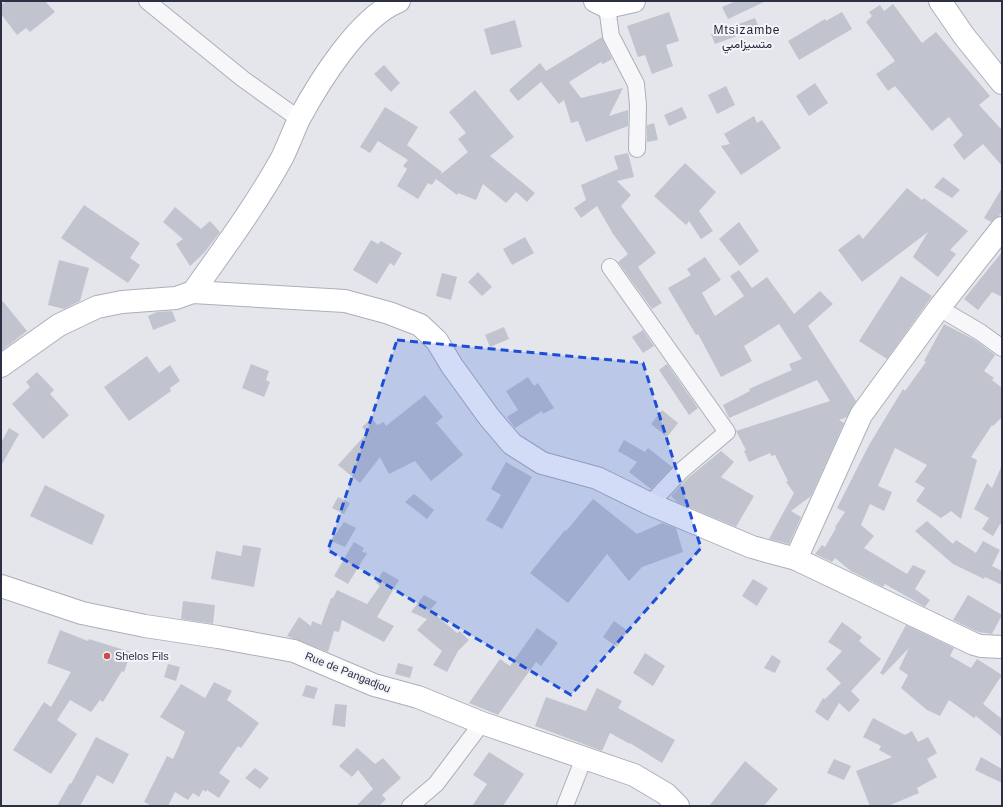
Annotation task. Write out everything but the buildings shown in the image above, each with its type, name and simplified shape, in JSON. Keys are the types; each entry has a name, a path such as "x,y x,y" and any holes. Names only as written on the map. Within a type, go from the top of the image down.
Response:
{"street":[{"path":"148,1 243,79 299,119"},
{"path":"193,292 252,207 282,157 299,119 330,68 375,15 399,1"},
{"path":"634,1 626,4 601,4 611,36 636,84 638,105 637,149"},
{"path":"940,1 964,36 1002,83"},
{"path":"796,558 861,415 939,308 1002,228"},
{"path":"610,267 727,432 680,471 650,504"},
{"path":"1,366 59,325 97,307 122,302 176,298 193,292 345,301 389,313 420,325 437,341 475,398 512,444 542,463 597,478 650,504 752,547 796,558 974,644 981,646 1002,646"},
{"path":"939,308 980,332 1002,348"},
{"name":"Rue de Pangadjou","path":"1,586 82,613 145,626 294,651 374,685 418,697 482,723 634,775 666,794 678,806"},
{"path":"410,806 436,784 482,723"},
{"path":"565,806 584,758"}],"highlighted area":[{"path":"397,340 643,363 701,548 571,695 328,550"}],"place":[{"name":"Shelos Fils","path":"107,656"}],"district":[{"name":"Mtsizambe متسيزامبي","path":"747,37"}]}
